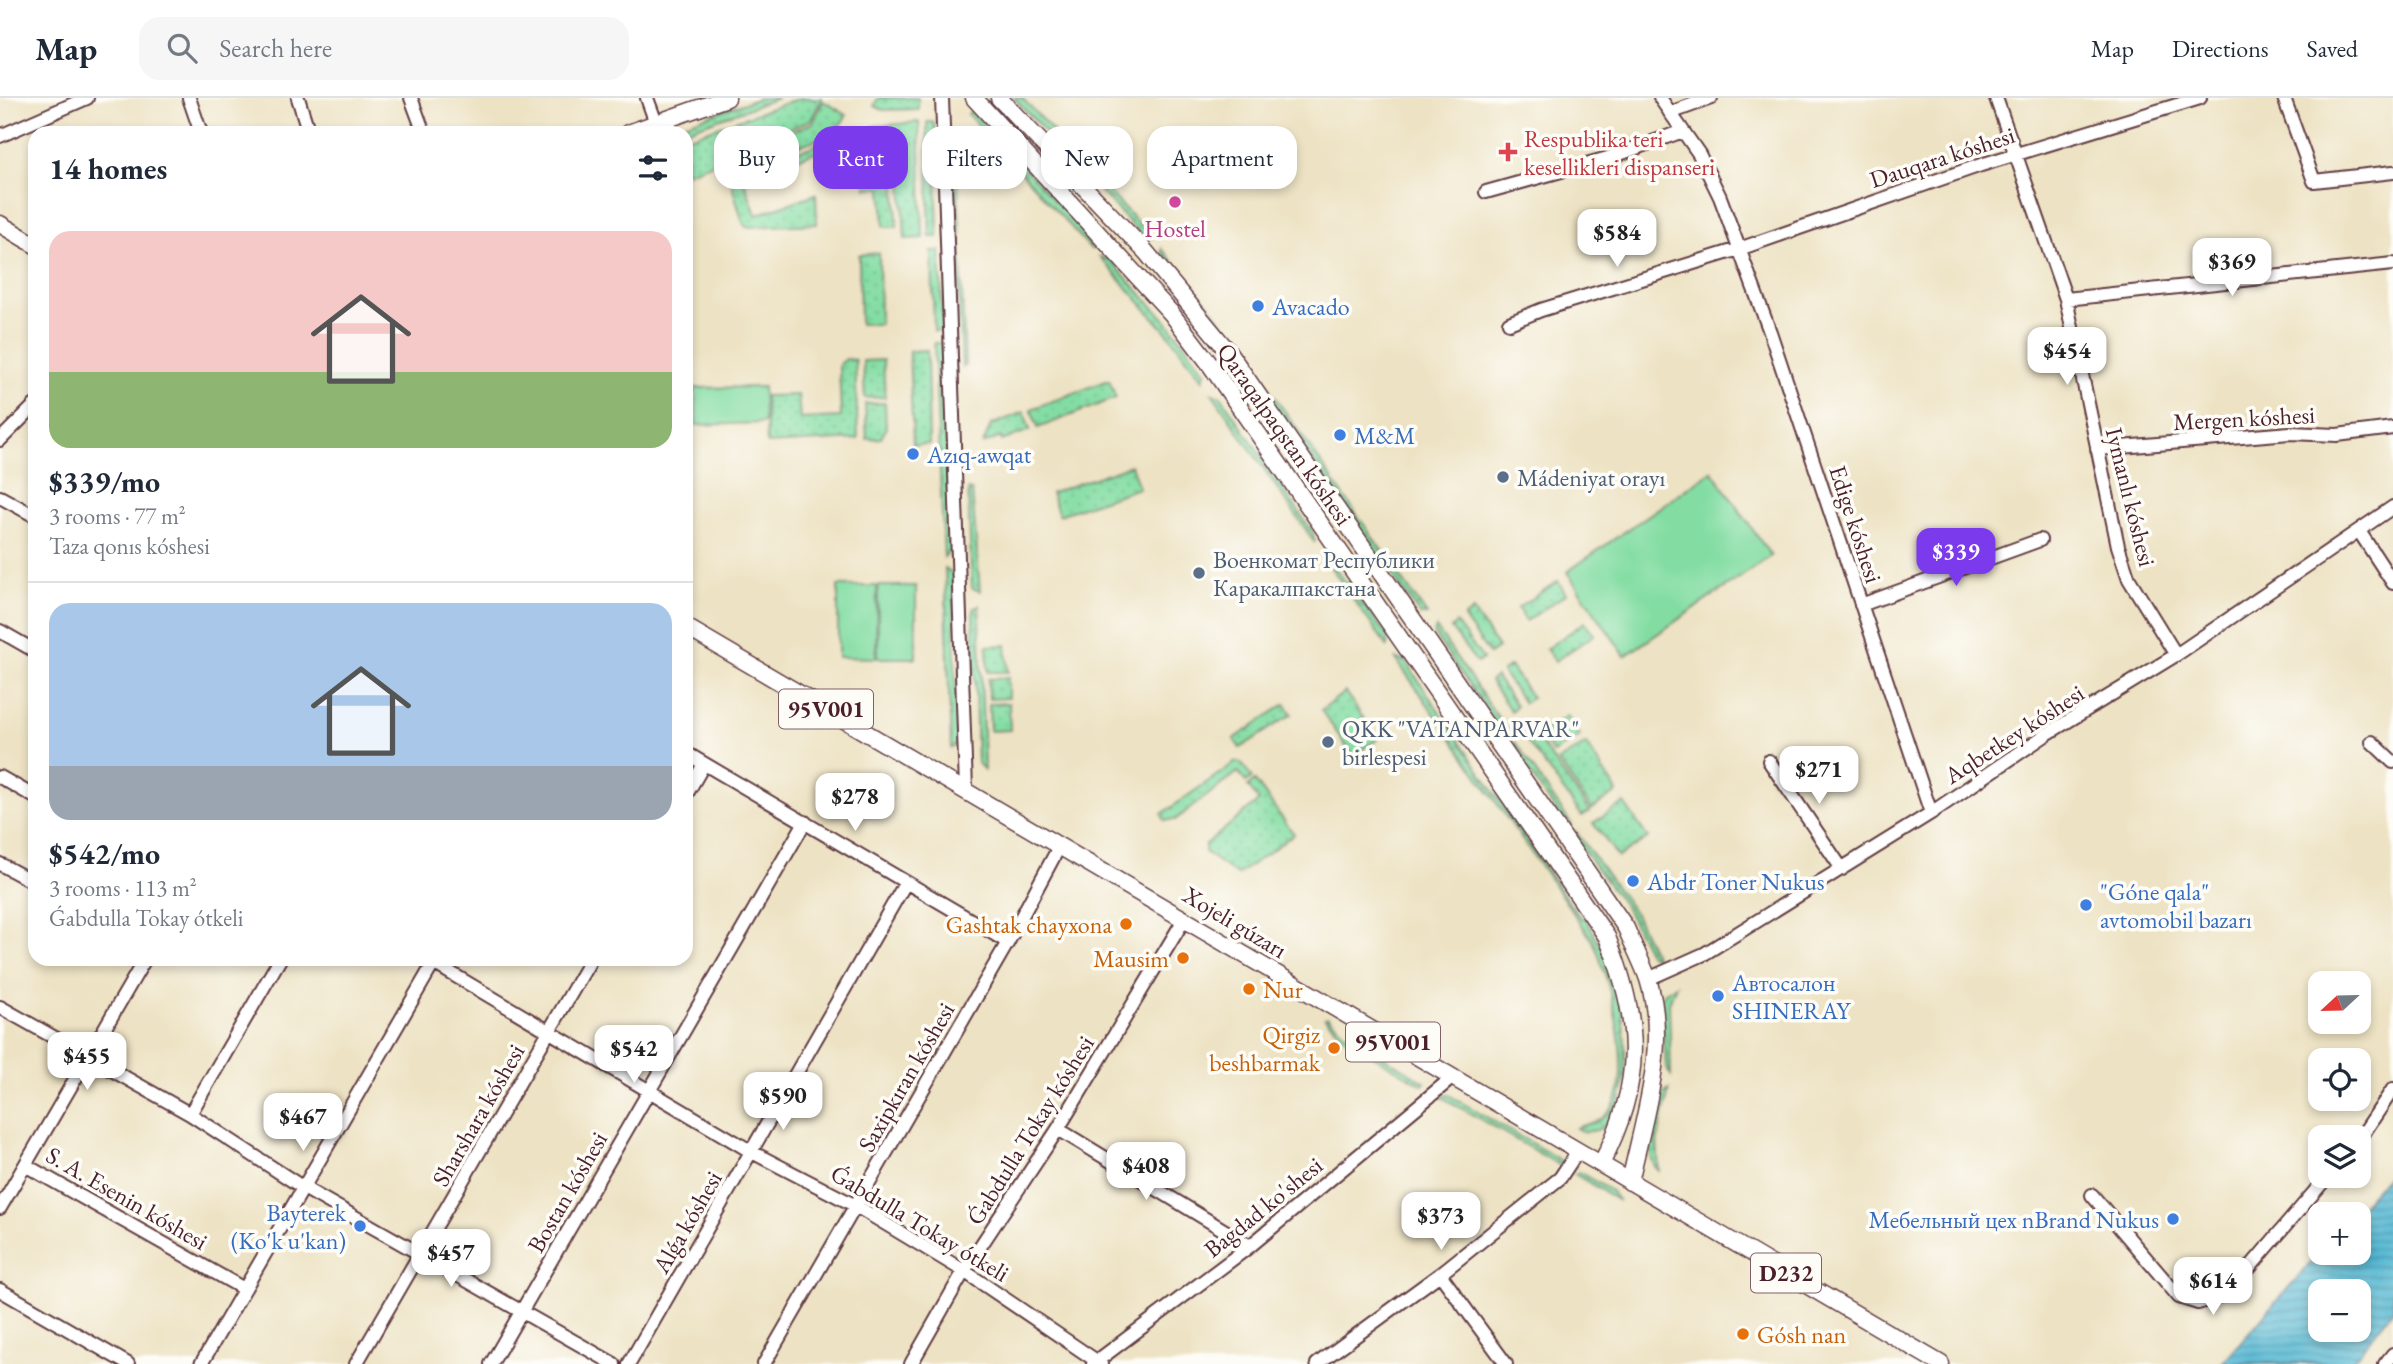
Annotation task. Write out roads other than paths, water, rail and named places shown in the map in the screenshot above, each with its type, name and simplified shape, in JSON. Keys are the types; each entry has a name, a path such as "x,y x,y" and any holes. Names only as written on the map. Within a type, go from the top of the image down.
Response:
{"main road":[{"path":"648,126 727,98"},
{"name":"Qaraqalpaqstan kóshesi","path":"974,98 1171,313 1222,381 1608,937 1625,979 1634,1053 1632,1087 1614,1140 1601,1164"},
{"name":"Qaraqalpaqstan kóshesi","path":"999,98 1146,252 1187,299 1240,369 1626,929 1648,979 1654,1018 1655,1072 1630,1182"},
{"path":"0,224 28,241"},
{"path":"1222,381 1240,369"},
{"path":"1402,640 1418,629"},
{"name":"Xojeli gúzarı","path":"693,631 1941,1364"},
{"path":"1614,1140 1623,1153 1638,1148"}],"street":[{"path":"0,136 87,98"},
{"path":"189,98 199,126"},
{"path":"298,98 307,126"},
{"path":"411,98 421,126"},
{"path":"647,98 656,123"},
{"path":"942,98 966,789"},
{"name":"Edige kóshesi","path":"1660,98 1683,131 1720,197 1770,332 1931,813"},
{"path":"1670,113 1711,98"},
{"name":"Iymanlı kóshesi","path":"1996,98 2066,299 2118,546 2129,579 2176,655"},
{"name":"Dauqara kóshesi","path":"1739,249 2017,154 2200,98"},
{"path":"2284,98 2314,181 2393,172"},
{"path":"1486,191 1608,158 1683,131"},
{"path":"1508,323 1541,310 1739,249"},
{"path":"2066,299 2393,264"},
{"path":"0,440 28,412"},
{"name":"Mergen kóshesi","path":"2097,449 2290,432 2337,435 2393,428"},
{"path":"0,497 28,512"},
{"name":"Aqbetkey kóshesi","path":"1648,979 1704,954 1931,813 2047,734 2176,655 2393,507"},
{"path":"2358,531 2393,583"},
{"path":"1861,605 2040,540"},
{"path":"0,631 28,647"},
{"path":"2372,742 2393,762"},
{"path":"693,757 1008,942"},
{"path":"1769,761 1842,869"},
{"path":"693,783 704,764"},
{"path":"0,777 28,793"},
{"name":"Bostan kóshesi","path":"491,1364 805,822"},
{"name":"Saxipkıran kóshesi","path":"764,1364 1008,942 1060,845"},
{"path":"0,864 28,879"},
{"name":"Alǵa kóshesi","path":"629,1364 906,882"},
{"name":"Ǵabdulla Tokay kóshesi","path":"911,1364 964,1271 1058,1129 1185,918"},
{"path":"0,1208 141,966"},
{"path":"190,1114 276,966"},
{"path":"201,1364 429,966"},
{"name":"Ǵabdulla Tokay ótkeli","path":"442,966 752,1152 856,1206 964,1271 1097,1363"},
{"name":"Sharshara kóshesi","path":"356,1364 587,966"},
{"path":"0,1007 190,1114 302,1187 614,1364"},
{"name":"Bagdad ko'shesi","path":"1097,1363 1250,1246 1453,1077"},
{"path":"2369,1125 2393,1088"},
{"path":"1058,1129 1250,1246"},
{"path":"1317,1364 1440,1274 1560,1178 1578,1151"},
{"name":"S. A. Esenin kóshesi","path":"25,1165 244,1289"},
{"path":"2092,1195 2179,1297 2199,1303 2228,1293 2318,1188"},
{"path":"1440,1274 1506,1364"},
{"path":"0,1290 128,1364"},
{"path":"2385,1364 2393,1354"}],"water":[{"path":"2393,1170 2393,1310 2371,1338 2371,1279 2308,1279 2308,1342 2368,1342 2350,1364 2221,1364 2309,1265 2371,1265 2371,1202 2365,1202"}],"place":[{"name":"Respublika teri kesellikleri dispanseri","path":"1508,152"},
{"name":"Hostel","path":"1175,202"},
{"name":"Avacado","path":"1258,306"},
{"name":"M&M","path":"1340,435"},
{"name":"Azıq-awqat","path":"913,454"},
{"name":"Mádeniyat orayı","path":"1503,477"},
{"name":"Военкомат Республики Каракалпакстана","path":"1199,573"},
{"name":"QKK \"VATANPARVAR\" birlespesi","path":"1328,742"},
{"name":"Abdr Toner Nukus","path":"1633,881"},
{"name":"\"Góne qala\" avtomobil bazarı","path":"2086,905"},
{"name":"Gashtak chayxona","path":"1126,924"},
{"name":"Mausim","path":"1183,958"},
{"name":"Nur","path":"1249,989"},
{"name":"Автосалон SHINERAY","path":"1718,996"},
{"name":"Qirgiz beshbarmak","path":"1334,1048"},
{"name":"Мебельный цех nBrand Nukus","path":"2173,1219"},
{"name":"Bayterek (Ko'k u'kan)","path":"360,1226"},
{"name":"Gósh nan","path":"1743,1334"}]}
